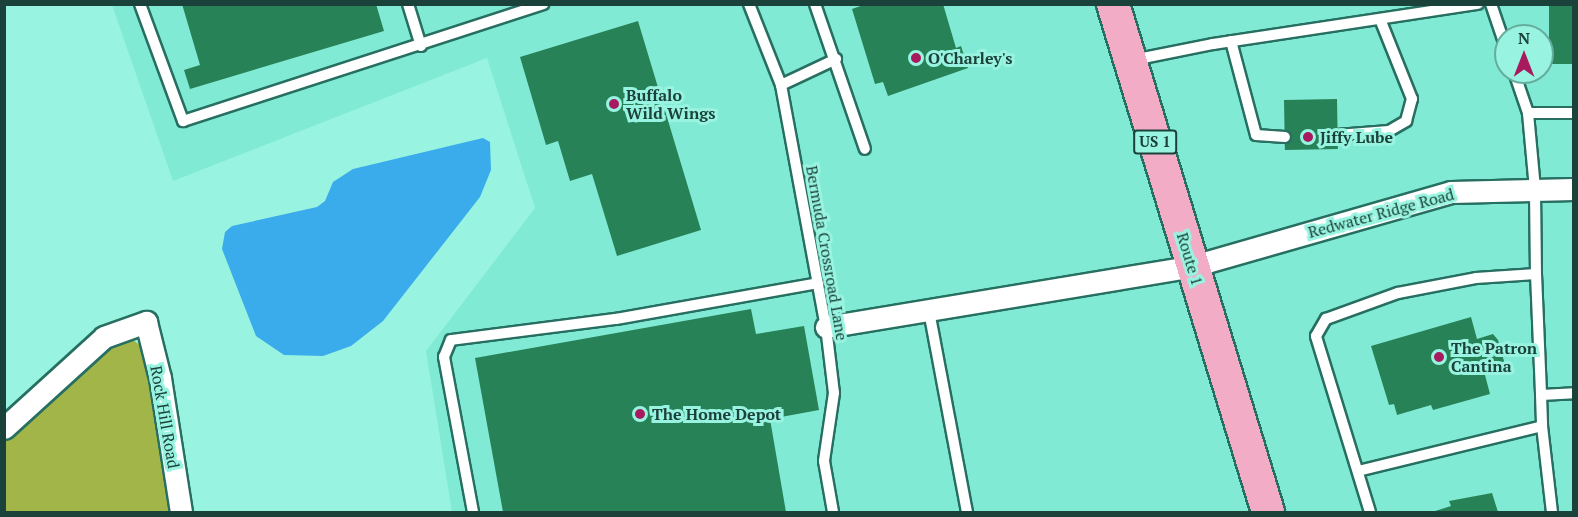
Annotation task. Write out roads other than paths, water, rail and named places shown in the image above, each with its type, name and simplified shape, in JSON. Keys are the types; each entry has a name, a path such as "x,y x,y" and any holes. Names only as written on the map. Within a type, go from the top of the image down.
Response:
{"main road":[{"name":"Route 1","path":"1113,4 1268,513"}],"street":[{"name":"Redwater Ridge Road","path":"826,327 1193,266 1426,198 1475,190 1574,189"},
{"name":"Rock Hill Road","path":"4,428 104,337 146,322 160,378 181,513"}],"lane":[{"path":"140,4 183,121 421,46 543,4"},
{"path":"408,4 421,46"},
{"name":"Bermuda Crossroad Lane","path":"749,4 781,85 826,327 834,393 824,461 833,513"},
{"path":"815,4 865,148"},
{"path":"1130,61 1231,41 1478,4"},
{"path":"1491,4 1498,24"},
{"path":"1338,135 1389,130 1406,121 1412,99 1380,19"},
{"path":"1231,41 1256,135 1285,137"},
{"path":"781,85 836,59"},
{"path":"1518,84 1528,113 1535,189 1542,426 1552,513"},
{"path":"1528,113 1574,113"},
{"path":"1370,513 1316,336 1326,319 1398,293 1476,278 1536,274"},
{"path":"473,513 444,357 451,340 616,319 818,283"},
{"path":"929,311 967,513"},
{"path":"1541,395 1574,393"},
{"path":"1358,471 1542,426"}],"water":[{"path":"483,138 490,142 491,170 480,197 383,321 351,346 323,356 284,355 256,336 222,249 225,232 232,226 317,207 325,201 333,182 353,169"}],"place":[{"name":"O'Charley's","path":"916,58"},
{"name":"Buffalo Wild Wings","path":"614,104"},
{"name":"Jiffy Lube","path":"1308,137"},
{"name":"The Patron Cantina","path":"1439,357"},
{"name":"The Home Depot","path":"640,414"}]}
